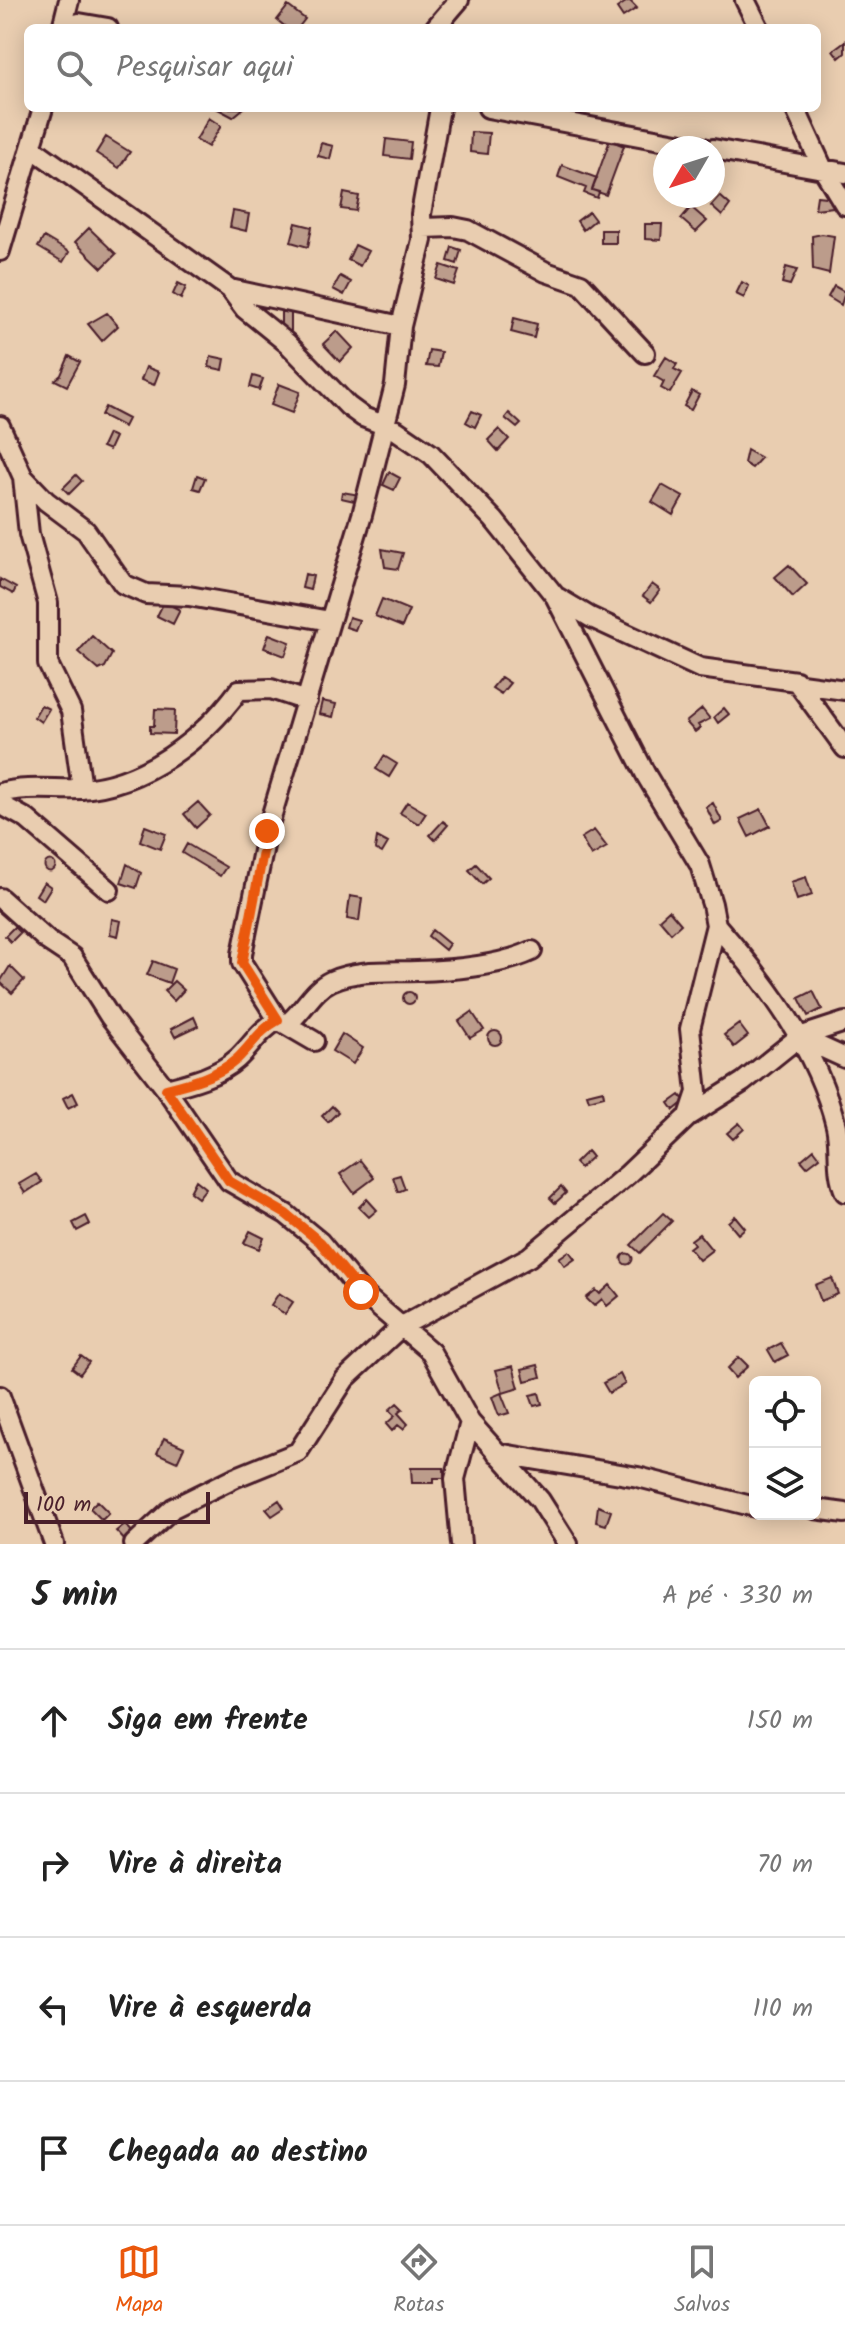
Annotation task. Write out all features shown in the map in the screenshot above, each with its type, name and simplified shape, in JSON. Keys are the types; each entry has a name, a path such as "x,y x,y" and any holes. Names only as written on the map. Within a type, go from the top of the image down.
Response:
{"street":[{"path":"71,0 88,23"},
{"path":"63,24 71,0"},
{"path":"438,24 458,0"},
{"path":"745,0 757,24"},
{"path":"84,24 92,24"},
{"path":"0,251 42,112"},
{"path":"314,1041 283,1022 242,963 242,954 267,831 362,515 395,385 401,326 423,228 421,214 439,112"},
{"path":"510,112 653,139"},
{"path":"797,112 823,169 845,205"},
{"path":"32,148 230,289 245,309 287,343 348,406 363,417 384,424 431,454 494,520 555,596 646,775 700,865 716,925 747,961 799,1037 812,1062 837,1128 838,1174 845,1192"},
{"path":"725,151 845,173"},
{"path":"423,228 468,230 546,272 581,284 645,353"},
{"path":"230,289 401,326"},
{"path":"0,426 23,477 29,534 48,603 48,664 71,711 82,789"},
{"path":"23,477 46,501 86,531 111,571 123,584 135,590 189,596 330,621"},
{"path":"555,596 590,617 700,668 787,678 801,684 845,690"},
{"path":"801,684 845,748"},
{"path":"0,793 36,788 82,789 126,781 145,772 215,723 239,690 271,689 307,701"},
{"path":"0,804 27,819 109,890"},
{"path":"0,898 48,941 72,957 110,1017 166,1089 229,1181 286,1214 320,1242 361,1292 440,1363 470,1422 540,1500 568,1544"},
{"path":"689,1116 697,1092 690,1029 716,925"},
{"path":"166,1089 192,1082 226,1066 265,1027 299,1015 316,991 333,980 386,970 493,965 532,951"},
{"path":"134,1544 173,1508 234,1478 298,1452 345,1379 402,1326 488,1282 553,1239 689,1116 743,1082 799,1037 845,1022"},
{"path":"799,1037 845,1058"},
{"path":"0,1396 54,1544"},
{"path":"461,1544 455,1479 470,1422"},
{"path":"497,1453 699,1490 749,1505"},
{"path":"821,1510 845,1513"}],"building":[{"path":"629,0 637,8 623,17 617,8"},
{"path":"288,6 305,19 301,24 282,24 277,20"},
{"path":"845,41 845,53 839,58 833,50"},
{"path":"209,118 221,126 208,147 196,140"},
{"path":"471,132 489,133 487,154 470,152"},
{"path":"106,137 130,152 119,168 96,153"},
{"path":"386,139 411,142 409,159 384,156"},
{"path":"610,140 624,146 606,195 592,190"},
{"path":"321,143 333,146 330,159 318,156"},
{"path":"562,165 597,178 592,190 599,192 597,198 584,193 586,188 558,177"},
{"path":"344,193 359,196 356,211 341,209"},
{"path":"817,196 834,198 833,207 815,209"},
{"path":"725,200 730,205 722,216 713,208 725,208"},
{"path":"692,208 707,221 696,232 681,219"},
{"path":"233,211 249,214 246,231 230,227"},
{"path":"589,212 595,220 583,230 577,221"},
{"path":"296,223 312,227 308,247 291,242"},
{"path":"645,224 662,224 661,240 645,239"},
{"path":"89,228 116,254 102,268 75,242"},
{"path":"601,230 616,230 616,243 601,243"},
{"path":"812,236 834,236 829,274 813,270"},
{"path":"44,237 69,252 63,262 38,247"},
{"path":"355,245 368,251 360,266 348,260"},
{"path":"452,247 461,250 457,264 448,261"},
{"path":"441,265 459,271 454,285 436,279"},
{"path":"786,267 797,270 790,285 782,283"},
{"path":"340,276 351,282 344,295 333,289"},
{"path":"742,282 749,286 744,298 736,294"},
{"path":"178,283 186,287 181,299 173,294"},
{"path":"834,286 845,292 841,305 828,297"},
{"path":"281,312 291,312 291,334 281,333"},
{"path":"107,313 118,326 102,341 88,324"},
{"path":"514,318 537,324 534,338 511,332"},
{"path":"337,331 353,348 340,362 323,344"},
{"path":"429,350 441,352 438,367 426,366"},
{"path":"69,356 80,362 67,386 55,380 61,375"},
{"path":"211,356 225,359 223,370 209,367"},
{"path":"666,357 677,364 674,369 682,373 670,393 661,388 664,382 654,376"},
{"path":"146,367 159,372 154,385 141,380"},
{"path":"253,376 263,379 259,390 250,387"},
{"path":"279,384 300,392 292,413 271,405"},
{"path":"692,391 699,395 691,410 684,406"},
{"path":"105,407 128,419 124,427 101,415"},
{"path":"472,411 481,415 475,427 466,422"},
{"path":"509,413 521,424 517,428 505,418"},
{"path":"499,429 509,439 498,451 488,440"},
{"path":"108,434 115,437 109,450 102,447"},
{"path":"747,450 761,458 752,468 744,463"},
{"path":"389,472 400,478 394,490 383,485"},
{"path":"76,475 82,481 69,494 63,488"},
{"path":"197,475 205,478 200,490 193,488"},
{"path":"662,485 683,497 673,515 652,502"},
{"path":"342,492 360,495 359,502 341,498"},
{"path":"382,549 403,553 398,569 385,567"},
{"path":"789,565 807,584 793,597 775,577"},
{"path":"305,574 313,576 310,590 302,588"},
{"path":"0,579 16,588 13,594 0,587"},
{"path":"652,584 660,590 651,602 643,596"},
{"path":"382,599 409,610 402,627 375,616"},
{"path":"164,602 180,610 173,624 157,616"},
{"path":"349,617 359,620 355,630 346,627"},
{"path":"269,634 290,642 285,656 264,648"},
{"path":"92,636 112,654 105,667 99,670 78,652"},
{"path":"501,677 510,683 501,694 492,688"},
{"path":"322,701 336,704 333,717 319,714"},
{"path":"41,705 49,709 41,722 34,717"},
{"path":"724,708 729,714 718,723 714,717"},
{"path":"155,709 175,710 174,734 150,733 150,726 154,726"},
{"path":"702,709 710,719 698,725 700,728 695,732 686,722"},
{"path":"384,756 397,764 389,777 376,769"},
{"path":"198,802 210,815 196,828 184,814"},
{"path":"407,802 426,813 419,824 400,813"},
{"path":"713,803 722,821 715,825 706,807"},
{"path":"761,809 770,826 749,837 740,819"},
{"path":"443,821 448,825 435,840 430,835"},
{"path":"145,826 166,834 160,849 140,841"},
{"path":"594,830 607,847 591,856 581,838"},
{"path":"377,837 388,843 382,853 375,849"},
{"path":"187,844 226,867 220,876 182,853"},
{"path":"50,860 56,866 50,872 44,866"},
{"path":"127,864 141,873 136,888 121,883"},
{"path":"476,864 489,878 482,884 469,870"},
{"path":"806,877 812,895 797,900 791,882"},
{"path":"44,882 51,887 43,900 36,895"},
{"path":"350,896 362,898 359,921 347,919"},
{"path":"669,910 681,924 671,933 659,919"},
{"path":"112,919 121,921 118,936 110,934"},
{"path":"14,927 20,933 11,942 5,936"},
{"path":"432,930 449,944 445,950 428,936"},
{"path":"153,961 174,969 169,983 147,975"},
{"path":"10,966 24,980 12,993 0,982"},
{"path":"174,981 184,990 174,1001 164,991"},
{"path":"813,991 822,1009 808,1016 799,998"},
{"path":"409,992 415,998 409,1004 403,998"},
{"path":"472,1012 484,1030 470,1038 459,1021"},
{"path":"194,1017 198,1026 175,1037 171,1029"},
{"path":"739,1024 748,1036 734,1047 724,1035"},
{"path":"495,1031 502,1038 495,1045 488,1038"},
{"path":"342,1034 363,1048 353,1064 332,1051"},
{"path":"603,1090 604,1096 589,1100 587,1094"},
{"path":"73,1093 78,1103 68,1108 63,1098"},
{"path":"680,1095 685,1101 674,1110 669,1103"},
{"path":"332,1106 338,1112 328,1122 322,1116"},
{"path":"739,1123 744,1129 733,1139 727,1133"},
{"path":"814,1149 820,1157 807,1167 801,1160"},
{"path":"587,1151 592,1157 580,1168 575,1163"},
{"path":"360,1160 374,1178 354,1193 340,1174"},
{"path":"36,1174 42,1182 25,1193 19,1184"},
{"path":"400,1175 405,1189 398,1192 393,1177"},
{"path":"196,1180 206,1188 198,1198 190,1192"},
{"path":"561,1187 566,1193 555,1203 550,1198"},
{"path":"367,1199 377,1210 369,1217 359,1207"},
{"path":"663,1213 672,1221 640,1253 631,1245"},
{"path":"86,1216 90,1224 77,1231 73,1223"},
{"path":"735,1216 745,1228 738,1234 728,1222"},
{"path":"250,1231 264,1238 259,1249 244,1243"},
{"path":"699,1234 712,1250 699,1260 689,1248 694,1244 691,1240"},
{"path":"569,1251 575,1259 565,1266 559,1258"},
{"path":"627,1253 633,1259 627,1265 621,1259"},
{"path":"832,1278 838,1294 821,1301 815,1285"},
{"path":"610,1285 619,1296 607,1306 602,1299 594,1306 586,1298 596,1290 600,1294"},
{"path":"279,1293 293,1302 285,1314 271,1305"},
{"path":"781,1343 788,1355 775,1362 768,1350"},
{"path":"81,1356 89,1362 80,1374 72,1368"},
{"path":"739,1357 748,1366 735,1378 727,1369"},
{"path":"538,1365 541,1377 525,1381 522,1369"},
{"path":"513,1366 519,1388 503,1393 496,1370"},
{"path":"620,1374 625,1384 609,1393 603,1383"},
{"path":"501,1393 509,1413 499,1416 492,1397"},
{"path":"539,1393 542,1404 534,1406 530,1395"},
{"path":"397,1403 403,1409 398,1413 408,1424 403,1429 398,1425 392,1431 386,1424 395,1416 389,1410"},
{"path":"164,1438 184,1447 177,1462 157,1453"},
{"path":"411,1468 444,1468 444,1478 434,1478 434,1483 412,1483"},
{"path":"279,1500 284,1508 272,1516 266,1509"},
{"path":"97,1501 109,1513 102,1520 90,1508"},
{"path":"598,1506 611,1511 606,1525 596,1522"},
{"path":"125,1524 135,1535 127,1543 116,1531"}],"route":[{"path":"267,831 242,963 278,1020 265,1027 237,1058 212,1075 166,1089 229,1181 243,1192 286,1214 320,1242 361,1292"}]}
